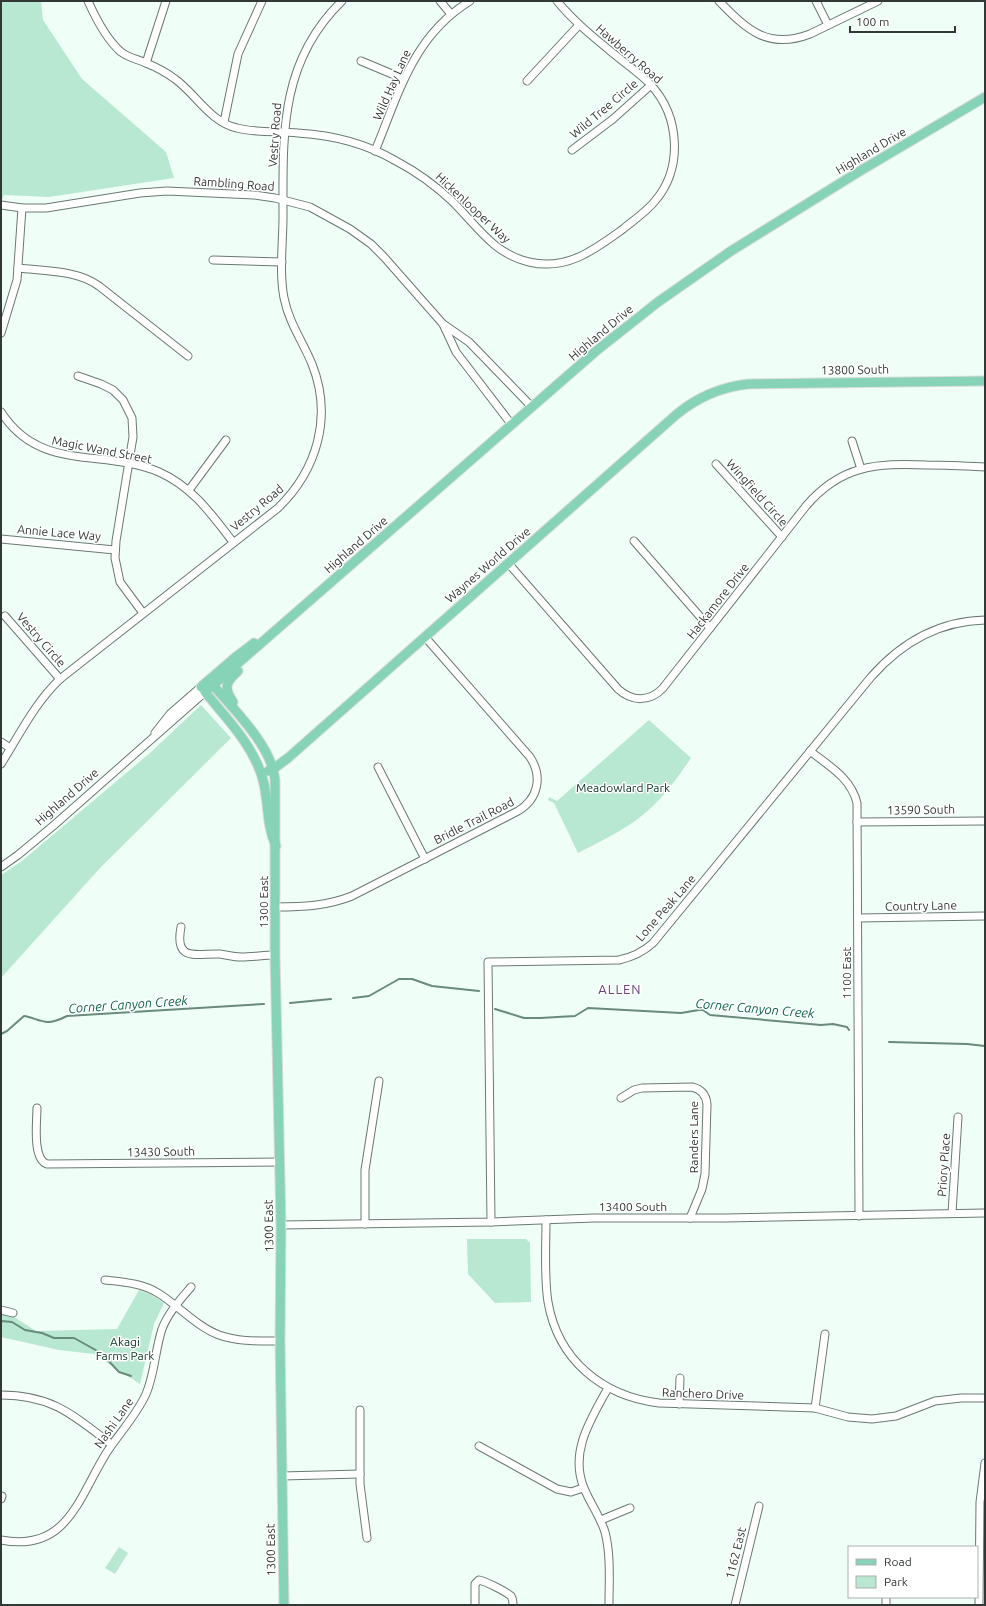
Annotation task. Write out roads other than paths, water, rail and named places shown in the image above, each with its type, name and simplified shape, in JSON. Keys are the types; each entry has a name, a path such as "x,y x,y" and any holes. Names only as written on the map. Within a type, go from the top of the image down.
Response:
{"main road":[{"name":"Highland Drive","path":"203,690 213,685 623,329 694,276 731,252 860,171 985,97"},
{"name":"13800 South","path":"725,388 756,384 985,381"},
{"name":"Waynes World Drive","path":"273,769 677,414 696,400 725,388"},
{"name":"Highland Drive","path":"203,690 243,650 268,637"},
{"path":"243,721 228,694 227,685 232,677 258,651 268,637"},
{"name":"1300 East","path":"213,685 263,747 273,769 275,782 284,1605"},
{"name":"1300 East","path":"203,690 250,749 259,768 266,793 270,831 276,846"},
{"path":"259,768 265,771 273,769"}],"street":[{"name":"Hickenlooper Way","path":"88,1 112,43 129,57 146,63 175,79 188,89 211,114 224,122 233,127 246,130 313,134 335,138 375,151 393,159 425,178 453,203 492,244 510,256 530,262 550,264 581,257 599,247 640,216"},
{"path":"146,63 166,1"},
{"path":"224,122 238,54 262,1"},
{"name":"Vestry Road","path":"1,764 34,708 42,697 60,679 278,508 295,490 308,469 319,437 322,415 318,383 312,364 286,308 283,287 284,132 290,90 299,63 324,20 342,1"},
{"path":"440,1 451,14"},
{"name":"Wild Hay Lane","path":"375,151 413,60 424,44 451,14 470,1"},
{"name":"Hawberry Road","path":"557,1 579,25 651,85 662,100 669,115 674,136 674,158 670,173 660,194 651,206 640,216"},
{"path":"719,1 746,27 756,33 770,38 784,40 810,34 878,1"},
{"path":"816,1 828,25"},
{"path":"528,81 579,25"},
{"path":"361,61 404,79"},
{"name":"Wild Tree Circle","path":"572,150 613,119 651,85"},
{"name":"Rambling Road","path":"1,205 22,208 58,207 167,191 248,194 283,199 310,207 324,213 362,237 391,265 443,324 469,342 532,407"},
{"path":"1,333 14,290 18,268 22,208"},
{"path":"214,260 282,262"},
{"path":"18,268 75,275 88,279 188,356"},
{"name":"Rambling Road","path":"443,324 456,352 512,425"},
{"path":"78,376 107,387 119,395 127,406 132,418 134,431 115,550 116,567 120,582 143,614"},
{"name":"Magic Wand Street","path":"1,412 16,432 29,442 44,450 60,454 143,466 159,472 189,490 209,510 233,542"},
{"path":"189,490 226,440"},
{"path":"852,441 861,469"},
{"name":"Wingfield Circle","path":"716,464 782,537"},
{"name":"Hackamore Drive","path":"508,564 618,689 632,698 648,698 660,691 811,501 822,490 840,478 861,469 893,464 985,467"},
{"name":"Annie Lace Way","path":"1,539 115,550"},
{"path":"634,542 710,628"},
{"name":"Vestry Circle","path":"5,616 60,679"},
{"name":"Lone Peak Lane","path":"491,1222 488,962 619,960 642,952 653,943 871,677 899,650 923,635 961,623 985,620"},
{"name":"Bridle Trail Road","path":"276,907 315,906 343,900 523,808 535,793 538,781 536,768 530,757 425,637"},
{"name":"Highland Drive","path":"1,867 30,845 148,743 170,714 203,690"},
{"path":"1,742 10,748"},
{"name":"1100 East","path":"810,751 846,780 851,786 857,802 859,1216"},
{"path":"378,767 425,858"},
{"name":"13590 South","path":"858,822 985,821"},
{"name":"Country Lane","path":"858,918 985,916"},
{"path":"181,927 179,938 180,943 186,952 191,955 202,956 218,954 242,957 276,955"},
{"path":"365,1224 365,1170 379,1081"},
{"name":"Randers Lane","path":"621,1098 634,1090 642,1088 692,1087 699,1089 705,1095 707,1104 705,1174 702,1189 690,1218"},
{"name":"13430 South","path":"37,1108 37,1152 38,1157 44,1163 280,1162"},
{"name":"Priory Place","path":"952,1213 958,1117"},
{"name":"13400 South","path":"281,1225 491,1222 594,1218 859,1216 985,1213"},
{"name":"Ranchero Drive","path":"546,1220 548,1301 555,1326 567,1350 584,1370 608,1388 627,1396 646,1402 815,1408 848,1417 872,1419 896,1416 922,1405 942,1400 985,1398"},
{"path":"105,1280 146,1287 157,1292 200,1325 219,1335 240,1340 280,1341"},
{"name":"Nashi Lane","path":"1,1540 13,1542 31,1541 47,1535 60,1527 72,1513 111,1444 132,1419 146,1394 162,1330 176,1306 191,1287"},
{"path":"1,1310 13,1313"},
{"path":"815,1408 825,1334"},
{"path":"679,1404 680,1378"},
{"path":"608,1388 588,1425 580,1446 579,1468 584,1488 601,1520 608,1547 609,1605"},
{"path":"1,1395 30,1397 54,1404 111,1444"},
{"path":"360,1410 360,1474 367,1538"},
{"path":"478,1446 557,1489 571,1492 584,1488"},
{"path":"979,1605 980,1502 985,1463"},
{"path":"282,1476 360,1474"},
{"name":"1162 East","path":"735,1605 759,1506"},
{"path":"601,1520 630,1508"},
{"path":"475,1605 475,1584 479,1580 488,1583 510,1595 513,1604"}],"waterway":[{"name":"Corner Canyon Creek","path":"353,998 369,996 399,979 412,979 432,986 479,991"},
{"name":"Corner Canyon Creek","path":"290,1003 331,999"},
{"name":"Corner Canyon Creek","path":"1,1034 7,1031 24,1016 48,1022 67,1016 264,1004"},
{"name":"Corner Canyon Creek","path":"495,1009 524,1018 575,1016 588,1008 681,1013 703,1010 710,1015 821,1025 833,1024 847,1027 849,1030"},
{"name":"Corner Canyon Creek","path":"889,1042 967,1044 985,1046"},
{"path":"1,1321 12,1322 25,1330 42,1333 54,1338 74,1338 101,1353 119,1372 131,1376"}],"district":[{"name":"ALLEN","path":"620,989"}],"park label":[{"name":"Meadowlard Park","path":"623,788"},
{"name":"Akagi Farms Park","path":"125,1349"}]}
